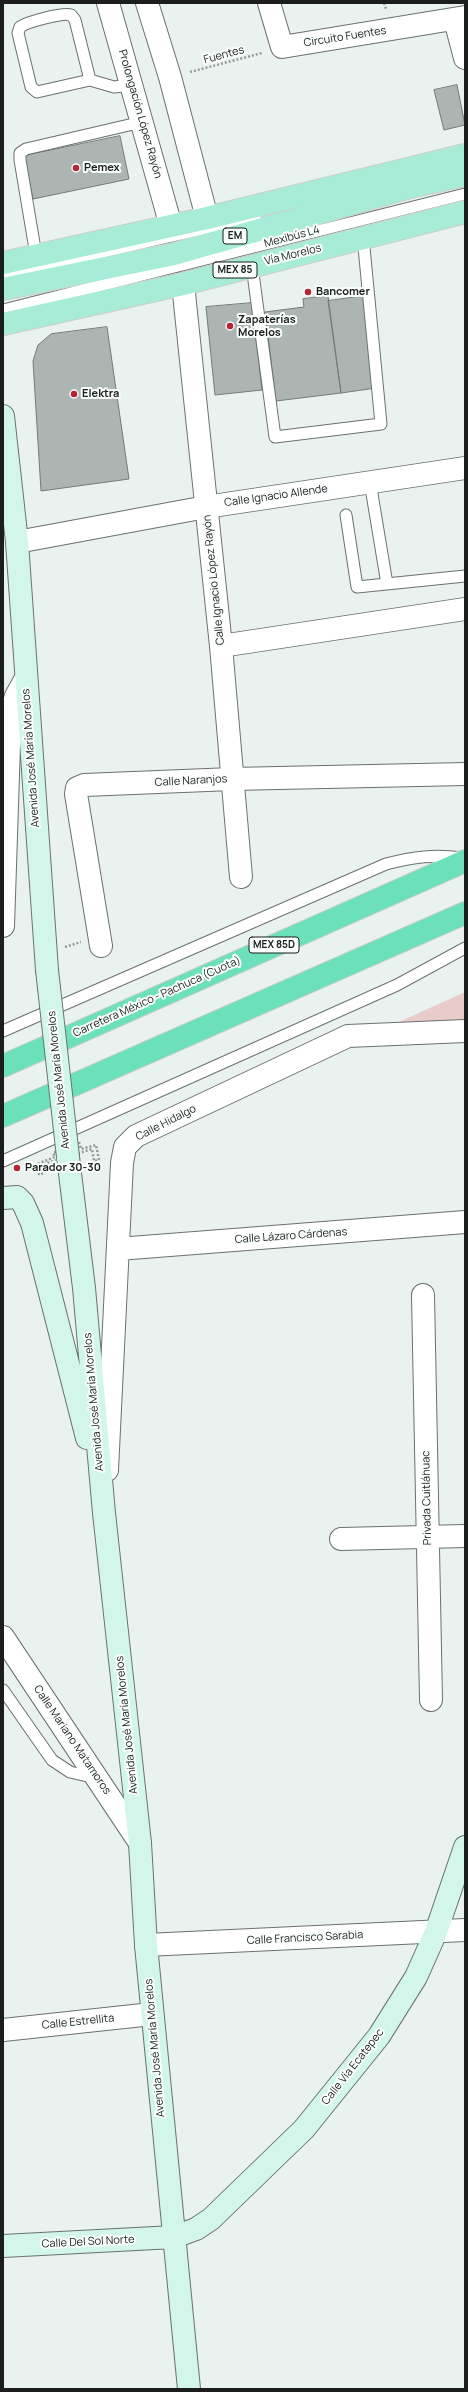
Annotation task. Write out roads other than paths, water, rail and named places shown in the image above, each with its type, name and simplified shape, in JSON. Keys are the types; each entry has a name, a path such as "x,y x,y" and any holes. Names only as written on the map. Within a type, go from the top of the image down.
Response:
{"highway":[{"name":"Carretera México - Pachuca (Cuota)","path":"3,1066 465,860"},
{"path":"3,1116 465,913"}],"main road":[{"path":"3,263 207,218 465,155"},
{"name":"EM","path":"3,289 174,254 414,186 465,175"},
{"name":"Vía Morelos","path":"3,324 183,284 465,212"},
{"name":"Avenida José María Morelos","path":"3,416 5,457 16,542 46,962 84,1288 104,1513 140,1843 152,2014 189,2389"},
{"path":"3,1198 17,1197 23,1203 32,1223 67,1366 102,1492"},
{"name":"Calle Vía Ecatepec","path":"174,2237 196,2229 211,2219 304,2129 379,2036 416,1977 436,1932 465,1847"},
{"name":"Calle Del Sol Norte","path":"3,2246 174,2237"}],"street":[{"name":"Prolongación López Rayón","path":"108,3 171,226"},
{"path":"147,3 170,77 207,218"},
{"name":"Circuito Fuentes","path":"269,3 282,47 460,18"},
{"path":"460,18 465,58"},
{"name":"Calle Ignacio López Rayón","path":"183,284 221,646 241,877"},
{"name":"Calle Ignacio Allende","path":"16,542 206,506 465,468"},
{"path":"221,646 465,609"},
{"path":"3,926 10,715 16,696 26,678"},
{"name":"Calle Naranjos","path":"100,942 76,794 77,788 84,785 232,779 465,774"},
{"name":"Calle Hidalgo","path":"104,1513 122,1163 125,1147 136,1136 348,1036 465,1031"},
{"name":"Calle Lázaro Cárdenas","path":"118,1249 465,1222"},
{"name":"Privada Cuitláhuac","path":"423,1295 431,1700"},
{"path":"342,1539 465,1536"},
{"name":"Calle Mariano Matamoros","path":"3,1637 140,1843"},
{"name":"Calle Francisco Sarabia","path":"146,1945 465,1930"},
{"name":"Calle Estrellita","path":"3,2030 152,2014"}],"lane":[{"path":"90,80 74,20 71,15 64,14 27,23 20,27 18,33 34,89 41,92 90,80 114,87 131,85"},
{"path":"36,256 20,153 26,149 142,122"},
{"path":"3,275 226,225 465,164"},
{"name":"Mexibús L4","path":"3,310 465,194"},
{"path":"252,266 275,436 381,424 363,238"},
{"path":"370,482 387,584"},
{"path":"346,515 357,587 465,576"},
{"path":"3,1031 386,864 417,856 442,855 465,860"},
{"path":"3,1161 390,988 465,948"},
{"path":"3,1690 52,1760 70,1772 97,1778"}],"place":[{"name":"Pemex","path":"76,168"},
{"name":"Bancomer","path":"308,292"},
{"name":"Zapaterías Morelos","path":"230,326"},
{"name":"Elektra","path":"74,394"},
{"name":"Parador 30-30","path":"17,1168"}]}
